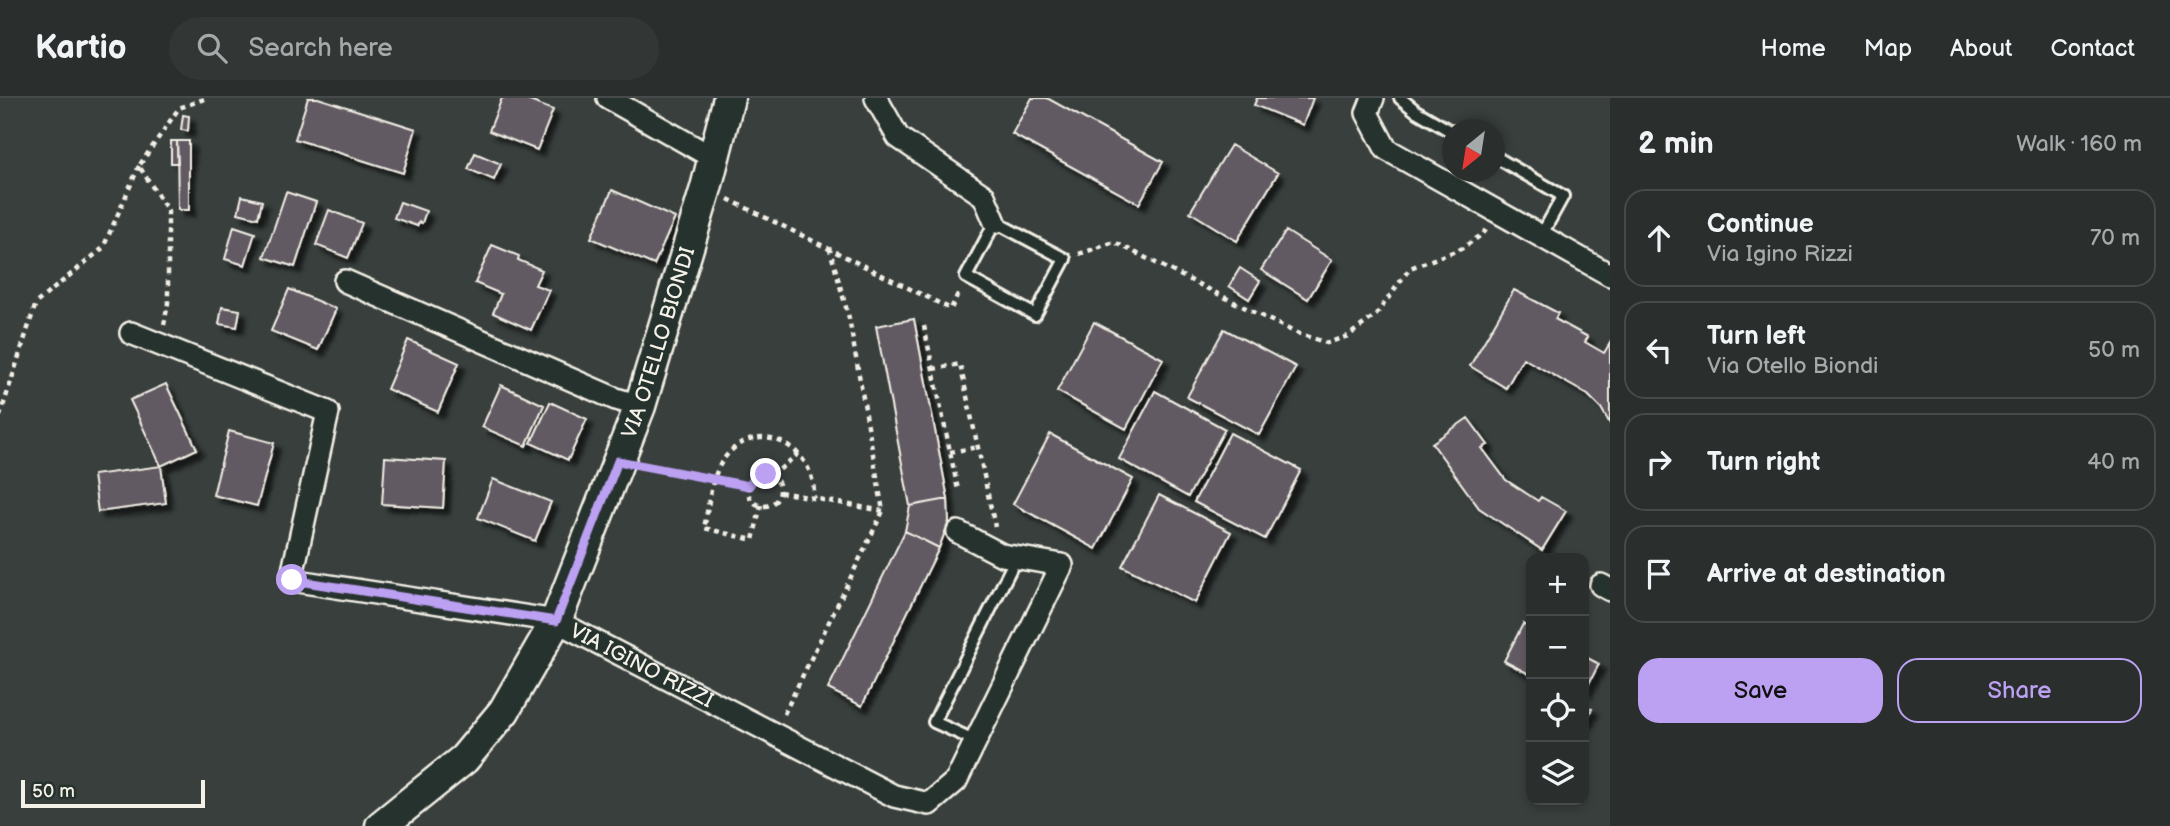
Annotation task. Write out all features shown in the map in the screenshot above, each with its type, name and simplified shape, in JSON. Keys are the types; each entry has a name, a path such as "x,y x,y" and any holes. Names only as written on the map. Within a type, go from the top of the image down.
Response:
{"street":[{"path":"608,98 715,159"},
{"name":"VIA OTELLO BIONDI","path":"381,826 464,759 504,711 556,621 640,406 715,159 729,98"},
{"path":"876,98 898,137 984,196 995,222"},
{"path":"1373,98 1367,113 1386,149 1610,275"},
{"path":"345,281 616,399 640,406"},
{"name":"VIA IGINO RIZZI","path":"131,333 328,412 292,580 556,621 894,796 929,804 956,781 1062,565 1009,556 958,531"}],"lane":[{"path":"1400,98 1442,126"},
{"path":"1505,162 1563,196 1541,236"},
{"path":"995,222 1065,259 1035,315 965,277 995,222"},
{"path":"976,741 934,722 1009,556"}],"path":[{"path":"0,416 36,303 103,248 139,166 179,108 207,98"},
{"path":"139,166 169,211 168,303 160,344"},
{"path":"706,188 951,309 965,277"},
{"path":"1065,259 1114,242 1294,332 1327,342 1348,336 1376,315 1410,268 1461,249 1483,234 1496,211"},
{"path":"774,734 883,511 849,318 830,250"},
{"path":"924,326 958,490"},
{"path":"933,369 960,364 978,447 1009,556"},
{"path":"761,505 753,540 704,528 715,480 724,459 742,444 753,440 777,441 799,453 812,474 814,498"},
{"path":"950,453 978,447"},
{"path":"772,476 799,453"},
{"path":"618,461 749,486"},
{"path":"761,474 772,476 777,480 780,492 774,502 761,505 751,499 749,486 755,477 761,474"},
{"path":"780,492 883,511"}],"building":[{"path":"308,98 318,98 416,129 403,173 295,139"},
{"path":"502,98 522,98 553,110 537,150 489,131"},
{"path":"1032,98 1047,98 1163,162 1139,204 1012,134"},
{"path":"1257,98 1313,98 1303,125 1254,105"},
{"path":"183,115 189,116 188,131 181,130"},
{"path":"171,141 177,141 178,163 171,163"},
{"path":"177,141 189,141 189,210 178,210"},
{"path":"1231,145 1278,173 1237,241 1190,212"},
{"path":"475,153 501,164 494,180 468,169"},
{"path":"612,190 675,218 654,265 591,238"},
{"path":"286,192 316,202 295,267 264,257"},
{"path":"242,196 262,201 258,218 238,213"},
{"path":"400,202 426,211 422,223 419,222 417,226 394,218"},
{"path":"329,210 362,223 348,258 316,245"},
{"path":"234,226 255,233 245,265 225,259"},
{"path":"1286,231 1332,260 1308,299 1261,270"},
{"path":"492,245 519,256 518,260 542,270 535,285 549,290 531,330 493,313 501,294 475,283"},
{"path":"1240,268 1260,281 1249,299 1229,286"},
{"path":"289,289 336,309 318,350 271,331"},
{"path":"1514,290 1558,313 1555,319 1588,337 1585,342 1604,353 1610,343 1610,424 1601,408 1588,395 1523,358 1506,388 1470,366"},
{"path":"222,307 240,310 237,327 219,324"},
{"path":"914,319 948,499 910,506 876,326"},
{"path":"1094,322 1163,359 1126,429 1057,391"},
{"path":"1224,329 1296,367 1259,435 1187,397"},
{"path":"408,340 459,363 438,412 387,389"},
{"path":"166,384 197,449 161,466 130,400"},
{"path":"501,385 544,405 526,446 482,427"},
{"path":"1155,391 1225,429 1188,497 1119,459"},
{"path":"550,402 587,419 568,460 531,443"},
{"path":"1468,418 1488,445 1482,448 1506,480 1538,501 1541,497 1566,511 1542,550 1479,508 1432,443"},
{"path":"229,431 274,443 257,506 213,495"},
{"path":"1230,433 1301,470 1265,539 1194,502"},
{"path":"1050,434 1133,479 1096,549 1013,504"},
{"path":"385,457 446,461 443,508 382,504"},
{"path":"161,466 166,503 98,512 93,475"},
{"path":"493,479 551,502 535,541 478,518"},
{"path":"1159,495 1231,532 1195,603 1122,566"},
{"path":"948,499 949,521 939,548 905,531 910,506"},
{"path":"905,531 939,548 862,706 828,689"},
{"path":"1523,624 1526,626 1526,672 1504,661"},
{"path":"1589,659 1599,664 1589,683"}],"route":[{"path":"292,580 556,621 618,461 749,486 755,477 766,474"}]}
